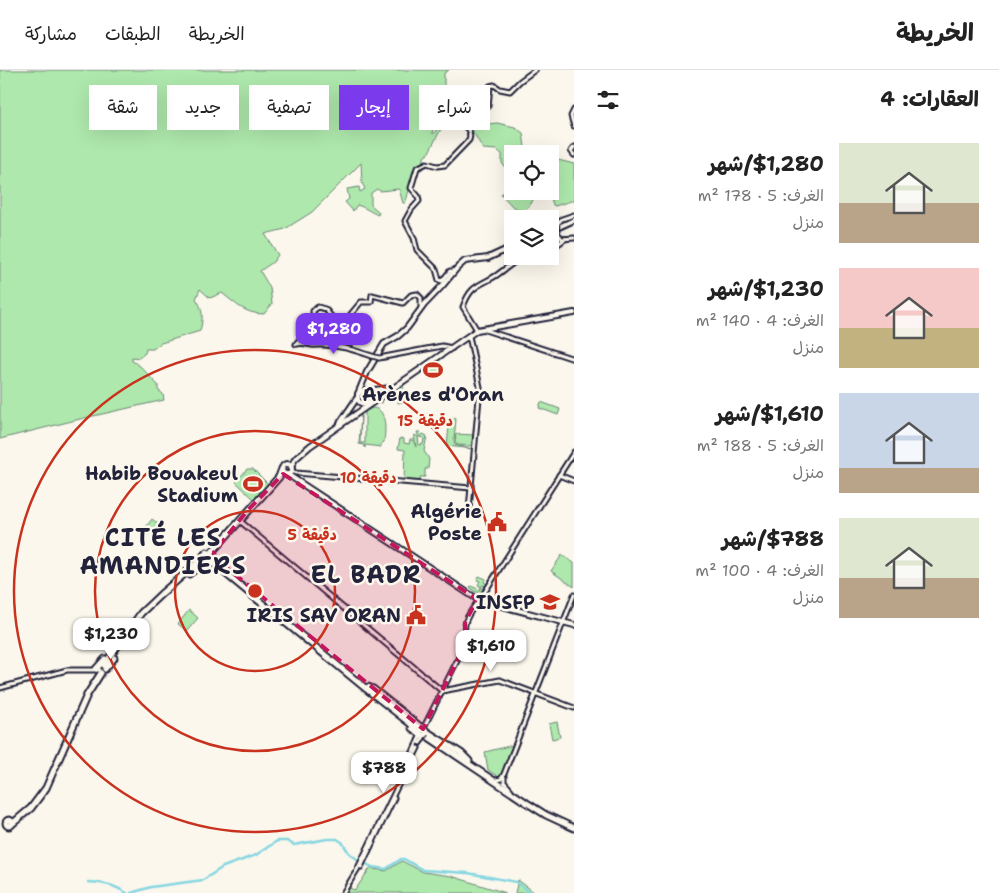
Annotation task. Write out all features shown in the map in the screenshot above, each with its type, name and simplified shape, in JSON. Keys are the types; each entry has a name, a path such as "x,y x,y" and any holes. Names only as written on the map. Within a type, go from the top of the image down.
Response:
{"highway":[{"path":"100,669 145,609 180,579 182,573 209,556 226,532 240,521 279,477 288,470"},
{"path":"209,556 307,639 417,727"},
{"path":"7,825 31,808 46,788 81,706 100,669 115,645 123,640"},
{"path":"367,688 373,690 424,732 530,805 574,827"},
{"path":"431,737 511,790 574,827"}],"main road":[{"path":"454,271 450,271 442,281 438,280 436,269 418,252 414,238 405,222 411,210 419,201 417,194 411,188 416,169 420,165 427,163 437,166 445,164 469,140 470,132 466,127 454,120 455,113 484,110 488,106 490,86 494,85 500,89 510,91 535,70"},
{"path":"574,110 571,117 574,126"},
{"path":"574,147 571,151 574,155"},
{"path":"564,239 556,231 557,224 562,219 574,218"},
{"path":"559,226 574,218"},
{"path":"559,242 564,239 574,238"},
{"path":"288,470 310,444 341,422 358,396 365,377 384,344 403,332 454,271 465,261 488,258 504,251"},
{"path":"510,265 477,286 468,296 463,307 479,330 574,359"},
{"path":"422,308 420,297 417,294 411,295 403,302 372,295 370,302 362,302 346,322 341,324 336,322 325,308 317,308 313,311 313,328 298,340 296,344 307,342 316,345 346,347 379,358 442,346 452,348"},
{"path":"288,470 294,461 306,450 368,403 394,388 479,330 574,313"},
{"path":"469,336 480,386 469,509"},
{"path":"365,377 370,396 368,403"},
{"path":"358,396 367,390 394,388"},
{"path":"358,396 360,403 368,403"},
{"path":"344,893 361,863 465,644 465,623 574,452"},
{"path":"288,470 298,473 471,488"},
{"path":"288,470 294,477 470,593 574,624"},
{"path":"294,477 298,473"},
{"path":"560,475 574,481"},
{"path":"240,521 442,691"},
{"path":"496,780 501,779 504,774 574,595"},
{"path":"0,688 67,670 100,669"},
{"path":"442,691 499,680 574,708"},
{"path":"504,774 504,782 511,790"}],"highlighted area":[{"path":"283,474 477,599 465,623 465,645 423,729 215,558 214,552 246,512"}],"green space":[{"path":"0,70 449,70 444,73 444,85 419,85 419,130 433,130 432,133 435,133 436,130 440,130 428,154 424,157 424,162 412,173 405,203 403,203 399,189 380,191 377,189 371,193 371,205 379,212 378,215 357,205 353,211 345,202 349,199 347,189 359,187 360,192 365,189 362,183 361,163 312,212 285,229 265,234 278,255 273,262 260,271 270,288 272,304 264,314 257,314 246,310 222,293 210,298 200,289 196,299 202,315 200,331 161,343 153,349 146,349 145,353 139,358 132,357 132,361 142,368 158,385 158,390 163,394 164,400 0,439"},
{"path":"497,123 515,127 523,133 525,145 504,145 504,166 502,154 497,150 483,149 472,130 490,130 490,124"},
{"path":"559,160 574,164 574,200 553,205 552,200 559,200"},
{"path":"507,200 533,200 524,210 513,207"},
{"name":"Arènes d'Oran","path":"433,363 439,365 441,371 439,377 433,379 427,377 425,371 427,365"},
{"path":"404,383 403,390 401,391 403,391 402,402 398,403 398,392 392,392 382,399 382,403 380,403 380,400 378,400"},
{"path":"541,402 560,409 558,415 539,408"},
{"path":"373,408 378,409 383,417 385,427 384,442 381,444 381,447 365,445 365,448 364,445 359,444 361,415 360,443 365,443 365,411"},
{"path":"450,416 456,419 455,445 473,449 447,446"},
{"path":"417,432 420,432 421,436 423,434 427,436 424,451 429,459 428,469 425,469 425,477 420,477 420,481 404,480 405,450 398,449 400,438 404,439 404,443 409,444 410,440 413,440 416,447 414,436 418,437 419,445 423,444 424,438 419,437"},
{"path":"456,434 474,435 473,446 457,445 455,442"},
{"name":"Habib Bouakeul Stadium","path":"247,469 253,469 269,485 255,500 236,482"},
{"path":"152,519 158,524 148,535 143,531"},
{"path":"562,555 574,563 574,587 551,571"},
{"path":"479,576 486,579 484,582 487,584 485,586 482,585 481,587 478,585 480,581 477,580"},
{"path":"470,587 480,590 481,587 484,589 482,592 475,592"},
{"path":"189,610 198,618 187,631 178,624"},
{"path":"557,722 560,737 552,739 549,724"},
{"path":"513,745 500,778 488,770 485,752"},
{"path":"402,861 423,872 451,876 506,893 346,893 349,888 355,890 371,867 386,871"},
{"path":"518,880 534,892 538,893 515,893"}],"waterway":[{"path":"131,893 151,887 203,880 223,867 256,855 277,841 287,841 294,845 337,839 342,842 349,853 372,867 386,869 404,859 423,870 467,873"},
{"path":"468,873 516,882 530,893"},
{"path":"88,882 108,884 127,893"}],"tunnel":[{"path":"416,728 430,738"}],"place":[{"name":"Arènes d'Oran","path":"433,370"},
{"name":"Habib Bouakeul Stadium","path":"253,484"},
{"name":"Algérie Poste","path":"497,522"},
{"name":"INSFP","path":"550,602"},
{"name":"IRIS SAV ORAN","path":"416,615"}],"district":[{"name":"CITÉ LES AMANDIERS","path":"163,552"},
{"name":"EL BADR","path":"366,575"}]}
